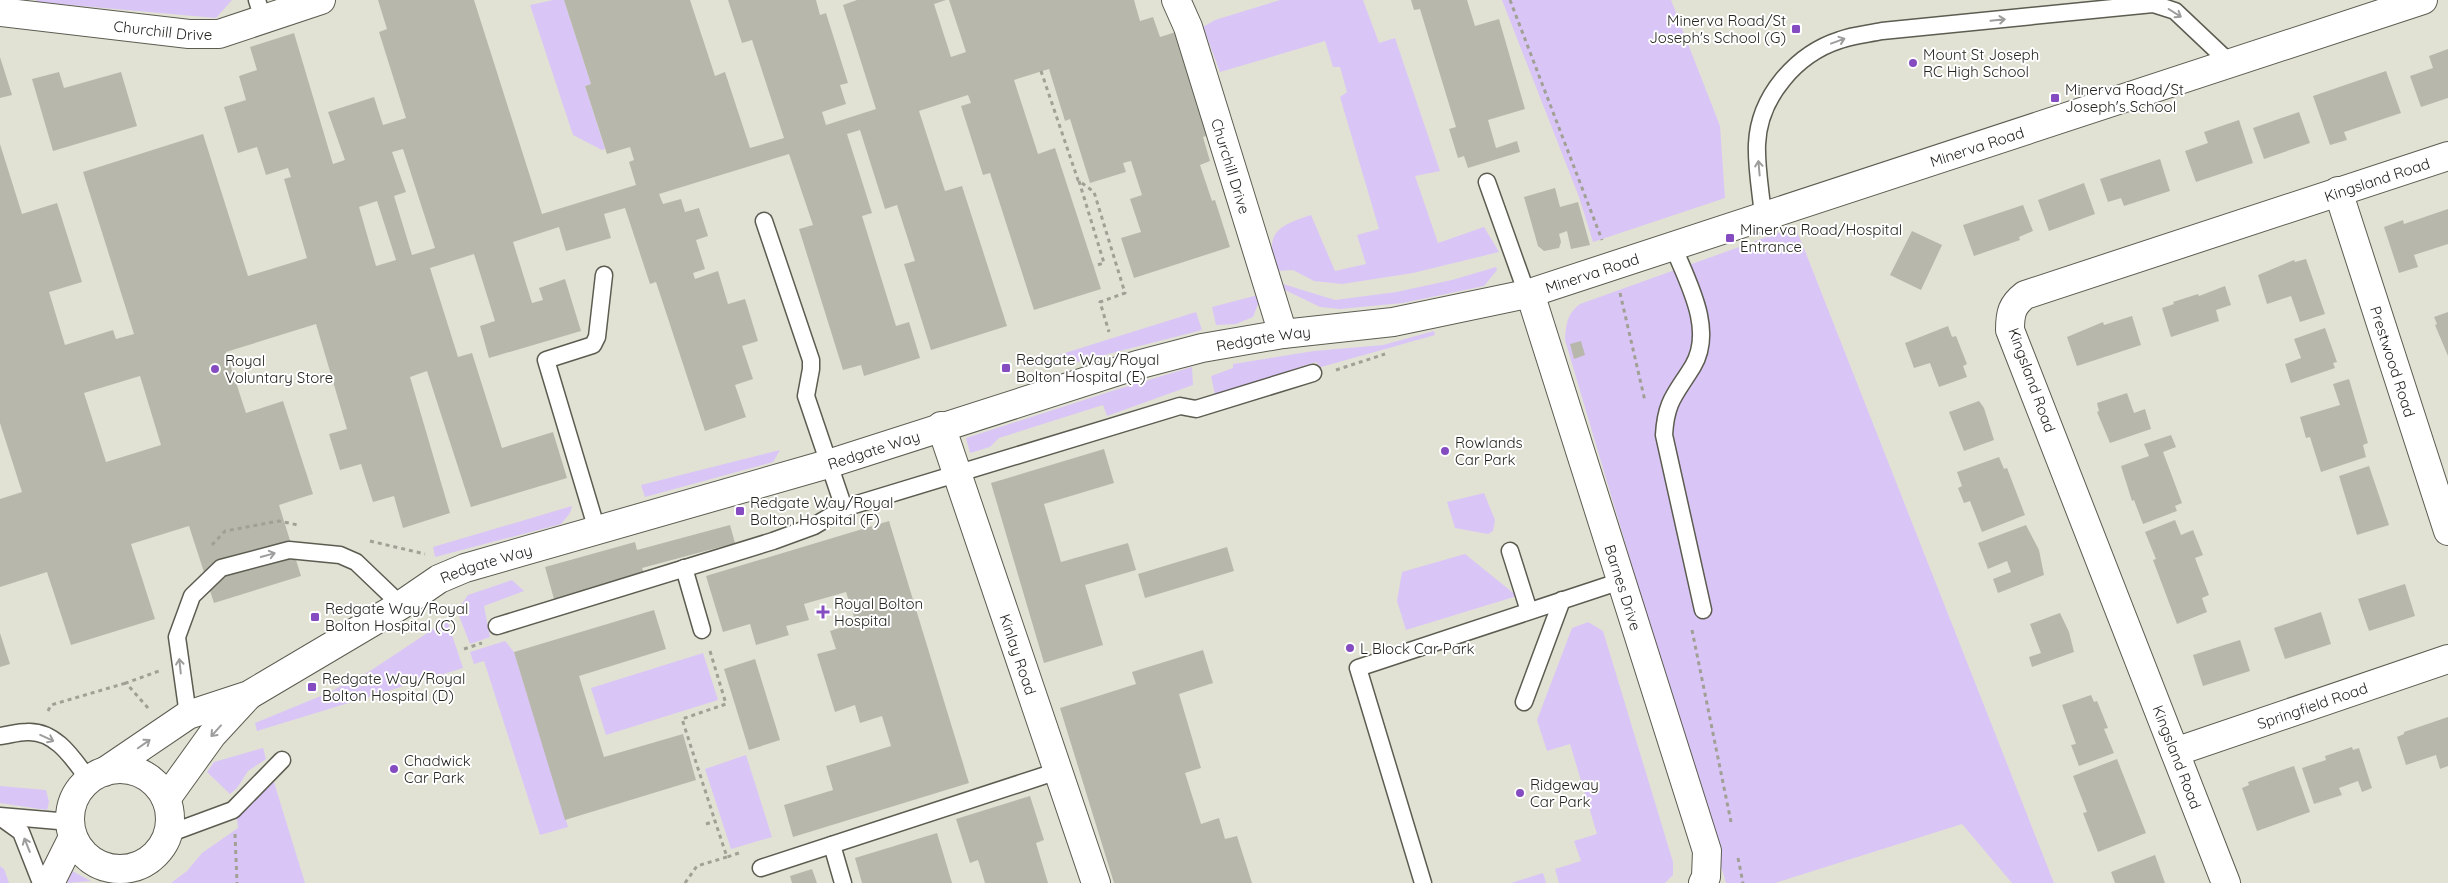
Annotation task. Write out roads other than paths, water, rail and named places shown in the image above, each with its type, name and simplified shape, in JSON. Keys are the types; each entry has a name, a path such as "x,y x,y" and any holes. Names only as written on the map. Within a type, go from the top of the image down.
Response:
{"street":[{"name":"Churchill Drive","path":"0,12 189,34 219,34 260,10 321,0"},
{"name":"Churchill Drive","path":"1176,0 1188,27 1283,334"},
{"name":"Minerva Road","path":"1528,293 2423,0"},
{"name":"Kingsland Road","path":"2226,883 2010,330 2010,315 2015,303 2025,295 2448,156"},
{"name":"Prestwood Road","path":"2338,191 2448,531"},
{"name":"Redgate Way","path":"50,883 71,829 72,806 78,791 97,776 188,714 249,695 401,605 439,579 464,568 828,464 941,426 1137,365 1202,348 1283,334 1393,322 1528,293"},
{"name":"Barnes Drive","path":"1528,293 1707,851 1706,877 1703,883"},
{"name":"Kinlay Road","path":"941,426 1096,883"},
{"name":"Springfield Road","path":"2175,752 2448,659"},
{"name":"Redgate Way","path":"166,800 212,735 249,695"},
{"path":"71,829 80,850 112,876 149,860 161,848 168,834 170,817 166,800 158,787 140,774 119,769 97,776"}],"lane":[{"path":"1763,216 1757,143 1766,106 1784,77 1811,53 1840,40 1882,31 2131,3 2152,4 2175,11 2230,63"},
{"path":"1487,182 1528,293"},
{"path":"764,221 810,360 811,370 806,396 844,508"},
{"path":"1673,246 1697,307 1701,329 1699,351 1694,364 1671,396 1665,416 1664,435 1703,610"},
{"path":"597,530 546,360 593,345 597,337 604,275"},
{"path":"497,626 814,526 844,508 1180,406 1196,409 1313,373"},
{"path":"188,714 178,637 192,596 221,568 289,550 340,555 356,562 401,605"},
{"path":"1510,551 1529,612"},
{"path":"684,568 702,630"},
{"path":"1422,883 1358,668 1621,581"},
{"path":"1524,702 1562,600"},
{"path":"0,736 28,731 47,736 97,776"},
{"path":"168,834 232,810 282,760"},
{"path":"762,868 1058,771"},
{"path":"0,817 71,829"},
{"path":"0,817 21,832 41,883"},
{"path":"832,845 844,883"}],"place":[{"name":"Minerva Road/St Joseph's School (G)","path":"1796,29"},
{"name":"Mount St Joseph RC High School","path":"1913,63"},
{"name":"Minerva Road/St Joseph's School","path":"2055,98"},
{"name":"Minerva Road/Hospital Entrance","path":"1730,238"},
{"name":"Redgate Way/Royal Bolton Hospital (E)","path":"1006,368"},
{"name":"Royal Voluntary Store","path":"215,369"},
{"name":"Rowlands Car Park","path":"1445,451"},
{"name":"Redgate Way/Royal Bolton Hospital (F)","path":"740,511"},
{"name":"Royal Bolton Hospital","path":"823,612"},
{"name":"Redgate Way/Royal Bolton Hospital (C)","path":"315,617"},
{"name":"L Block Car Park","path":"1350,648"},
{"name":"Redgate Way/Royal Bolton Hospital (D)","path":"312,687"},
{"name":"Chadwick Car Park","path":"394,769"},
{"name":"Ridgeway Car Park","path":"1520,793"}]}
